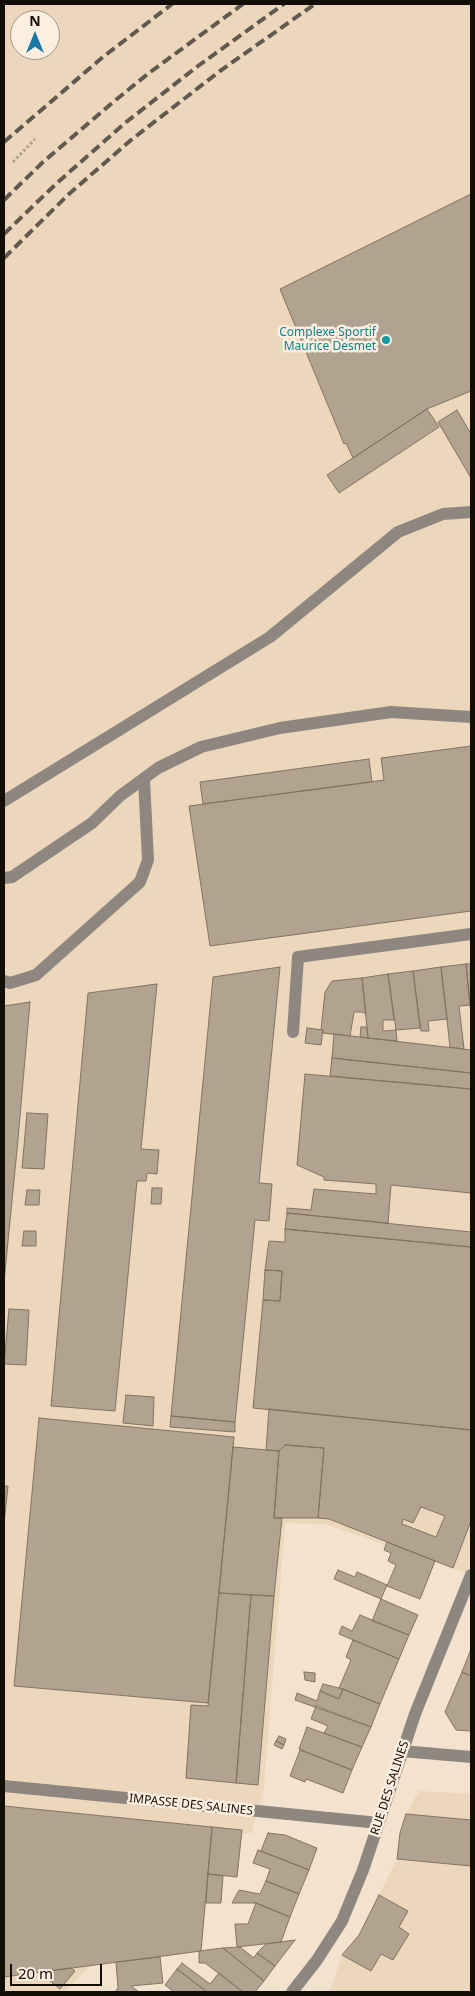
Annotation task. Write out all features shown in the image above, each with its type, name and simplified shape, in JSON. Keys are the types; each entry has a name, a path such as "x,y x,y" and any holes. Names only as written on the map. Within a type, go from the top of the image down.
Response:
{"street":[{"path":"4,801 270,637 398,532 443,514 471,512"},
{"path":"4,878 12,877 92,823 120,796 158,768 202,747 280,728 391,712 471,717"},
{"path":"4,981 10,983 36,975 140,882 148,860 144,779"},
{"path":"293,1032 298,957 471,934"},
{"name":"RUE DES SALINES","path":"292,1992 317,1960 342,1921 363,1870 402,1751 471,1575"},
{"path":"402,1751 471,1757"},
{"name":"IMPASSE DES SALINES","path":"4,1786 379,1823"}],"path":[{"path":"13,162 34,139"}],"shaded area":[{"path":"4,4 471,4 471,1560 466,1573 325,1524 285,1523 264,1787 252,1833 205,1834 97,1959 65,1992 4,1992"},
{"path":"419,1791 471,1794 471,1992 330,1992 342,1955 359,1935 397,1859 402,1825"}],"building":[{"name":"Complexe Sportif Maurice Desmet","path":"471,194 471,391 427,409 353,458 346,443 344,444 280,289"},
{"path":"427,409 439,427 339,493 327,475"},
{"path":"457,410 471,434 471,478 438,422"},
{"path":"471,746 471,911 210,946 189,806 384,780 381,758"},
{"path":"369,759 372,782 203,804 200,782"},
{"path":"466,964 470,1005 459,1006 464,1049 450,1047 441,967"},
{"path":"466,964 471,964 471,1012 470,1005"},
{"path":"280,967 259,1183 272,1184 269,1221 255,1220 235,1422 171,1416 213,977"},
{"path":"441,967 447,1019 428,1021 429,1031 421,1031 413,971"},
{"path":"413,971 420,1028 396,1030 388,974"},
{"path":"388,974 394,1020 383,1020 383,1031 396,1030 397,1041 368,1038 362,978"},
{"path":"362,978 366,1014 354,1012 350,1036 323,1033 323,1030 321,1030 325,992 332,981"},
{"path":"157,984 141,1149 159,1150 157,1174 147,1173 146,1181 137,1181 115,1411 51,1406 88,993"},
{"path":"30,1002 17,1150 4,1282 4,1006"},
{"path":"361,1027 367,1027 368,1038 360,1037"},
{"path":"307,1028 323,1030 321,1045 305,1043"},
{"path":"334,1034 471,1050 471,1073 332,1058"},
{"path":"332,1058 471,1073 471,1089 330,1076"},
{"path":"305,1074 471,1089 471,1193 391,1185 388,1223 287,1213 287,1208 311,1210 314,1189 376,1194 376,1184 324,1180 324,1177 297,1165"},
{"path":"27,1113 48,1114 44,1169 22,1168"},
{"path":"152,1188 162,1188 161,1204 151,1204"},
{"path":"27,1190 40,1190 39,1205 25,1205"},
{"path":"287,1213 471,1232 471,1247 285,1229"},
{"path":"285,1229 471,1247 471,1430 253,1408 263,1300 280,1301 282,1271 265,1270 269,1241 285,1242"},
{"path":"24,1231 36,1231 36,1246 22,1246"},
{"path":"265,1270 282,1271 280,1301 263,1300"},
{"path":"9,1309 29,1310 26,1365 4,1364"},
{"path":"126,1395 154,1397 153,1426 123,1423"},
{"path":"269,1409 471,1430 471,1521 453,1568 329,1519 318,1518 324,1448 285,1445 279,1451 266,1450","holes":["421,1507 445,1516 436,1537 402,1524 403,1519 413,1523"]},
{"path":"171,1416 235,1422 235,1432 170,1427"},
{"path":"39,1418 234,1437 208,1703 14,1686"},
{"path":"285,1445 324,1448 318,1518 274,1518 279,1451"},
{"path":"233,1447 279,1451 274,1518 282,1518 274,1596 219,1593"},
{"path":"4,1486 8,1486 4,1524"},
{"path":"387,1542 435,1561 420,1599 387,1586 396,1565 388,1561 391,1553 384,1550"},
{"path":"338,1570 355,1577 357,1572 387,1585 381,1599 334,1579"},
{"path":"219,1593 251,1595 236,1783 186,1778 191,1705 208,1706"},
{"path":"251,1595 274,1596 258,1785 236,1783"},
{"path":"381,1599 418,1615 409,1635 372,1621"},
{"path":"360,1615 409,1635 399,1659 339,1634 342,1626 352,1631"},
{"path":"353,1640 399,1659 380,1704 339,1688 351,1660 346,1657"},
{"path":"471,1649 471,1676 462,1672"},
{"path":"304,1672 315,1673 315,1682 305,1680"},
{"path":"462,1672 471,1676 471,1731 456,1730 445,1712"},
{"path":"323,1684 343,1689 339,1699 320,1691"},
{"path":"343,1689 380,1704 371,1727 295,1700 297,1693 317,1701 320,1691 339,1699"},
{"path":"316,1706 371,1727 362,1747 324,1733 328,1726 311,1719"},
{"path":"307,1727 362,1747 352,1770 299,1749"},
{"path":"279,1736 286,1739 284,1745 276,1741"},
{"path":"276,1741 284,1745 282,1749 274,1745"},
{"path":"300,1750 352,1770 343,1793 306,1779 305,1782 290,1776"},
{"path":"4,1806 212,1827 201,1951 4,1977"},
{"path":"406,1814 471,1820 471,1866 397,1859 400,1833"},
{"path":"212,1827 242,1830 237,1877 208,1874"},
{"path":"268,1833 285,1835 317,1848 309,1870 261,1851"},
{"path":"258,1850 309,1870 299,1894 266,1881 270,1869 253,1863"},
{"path":"208,1874 223,1876 221,1903 206,1903"},
{"path":"266,1881 299,1894 290,1917 256,1903 232,1903 239,1890 260,1894"},
{"path":"379,1895 408,1911 399,1927 409,1934 393,1960 381,1954 371,1971 342,1955 359,1935"},
{"path":"256,1903 290,1917 281,1942 237,1947 235,1924 248,1924"},
{"path":"295,1940 275,1966 257,1953 266,1944"},
{"path":"240,1947 254,1958 257,1953 275,1966 264,1981 223,1948"},
{"path":"223,1948 264,1981 255,1992 243,1992 205,1963 199,1963 199,1951"},
{"path":"160,1957 163,1983 131,1986 139,1992 115,1992 118,1988 116,1962"},
{"path":"182,1963 210,1984 219,1973 243,1992 207,1992 177,1969"},
{"path":"71,1968 75,1971 60,1989 39,1972"},
{"path":"177,1969 207,1992 174,1992 165,1985"}],"railway":[{"path":"4,142 103,57 172,4"},
{"path":"4,200 43,162 112,103 149,73 243,4"},
{"path":"4,234 57,183 125,123 198,66 284,4"},
{"path":"4,258 69,194 131,140 220,71 315,4"}],"place":[{"name":"Complexe Sportif Maurice Desmet","path":"386,340"}]}
